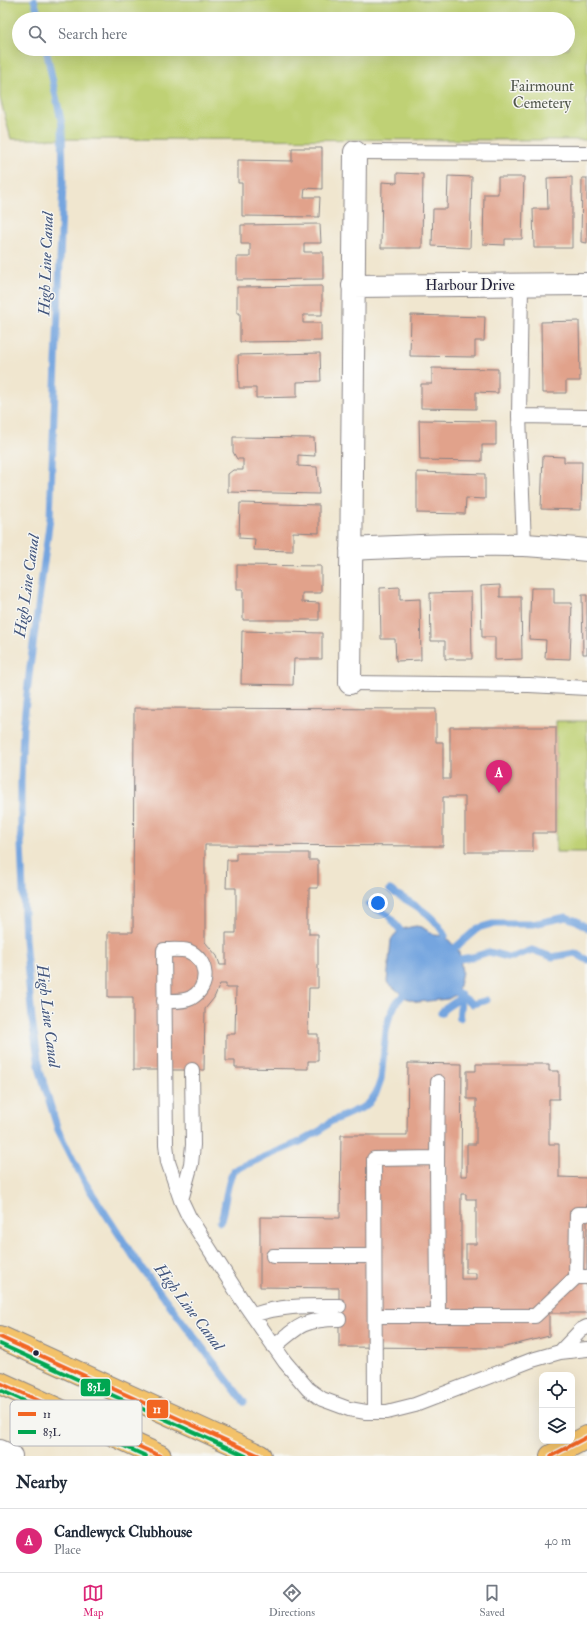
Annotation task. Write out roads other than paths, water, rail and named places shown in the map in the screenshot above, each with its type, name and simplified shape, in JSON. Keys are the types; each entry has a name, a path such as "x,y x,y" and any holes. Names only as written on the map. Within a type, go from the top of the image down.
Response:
{"main road":[{"path":"0,1337 138,1400"},
{"path":"0,1383 37,1400"},
{"path":"142,1402 260,1456"},
{"path":"551,1456 587,1437"},
{"path":"138,1446 160,1456"}],"street":[{"path":"350,683 355,152"},
{"name":"Harbour Drive","path":"353,286 587,284"},
{"path":"351,550 420,545 524,545 587,550"},
{"path":"0,1450 11,1456"}],"lane":[{"path":"355,152 587,153"},
{"path":"521,285 519,416 524,545"},
{"path":"519,416 587,417"},
{"path":"350,683 529,685 587,688"},
{"path":"164,1001 182,1001 195,995 203,986 205,972 199,960 186,950 164,950 164,1001 167,1154 181,1200 189,1217 274,1347 298,1379 308,1389 322,1399 349,1409 387,1412 415,1405 513,1367 560,1352 587,1349"},
{"path":"181,1200 191,1164 192,1070"},
{"path":"438,1082 438,1316"},
{"path":"376,1412 374,1159 437,1158"},
{"path":"375,1316 535,1316 582,1277 577,1214 587,1214"},
{"path":"273,1256 374,1256"},
{"path":"253,1315 270,1309 283,1307 339,1312 307,1322 297,1327 274,1347"},
{"path":"560,1352 581,1330 587,1327"}],"water":[{"path":"416,926 422,927 434,935 445,936 459,952 462,972 458,990 455,995 448,999 418,1002 406,998 387,982 391,940 393,936 405,928"}],"waterway":[{"name":"High Line Canal","path":"34,0 38,12"},
{"name":"High Line Canal","path":"47,56 62,125 63,182 50,518 23,729 21,779 21,844 25,939 32,1020 40,1071 58,1130 84,1181 137,1262 244,1402"},
{"path":"390,890 428,914 440,927 445,936"},
{"path":"369,905 388,915 400,930"},
{"path":"456,947 478,928 492,924 533,924 566,917 577,921 587,928"},
{"path":"460,959 489,952 513,957 532,950 552,957 575,953 587,960"},
{"path":"457,993 473,1004 487,1000"},
{"path":"220,1222 230,1179 236,1169 300,1142 321,1130 330,1122 364,1107 369,1103 376,1093 381,1079 386,1031 389,1018 396,1003 403,995"},
{"path":"441,1013 461,995"},
{"path":"459,1000 461,1004 460,1018"}],"place":[{"name":"Candlewyck Clubhouse","path":"499,793"}],"park label":[{"name":"Fairmount Cemetery","path":"542,94"}]}
